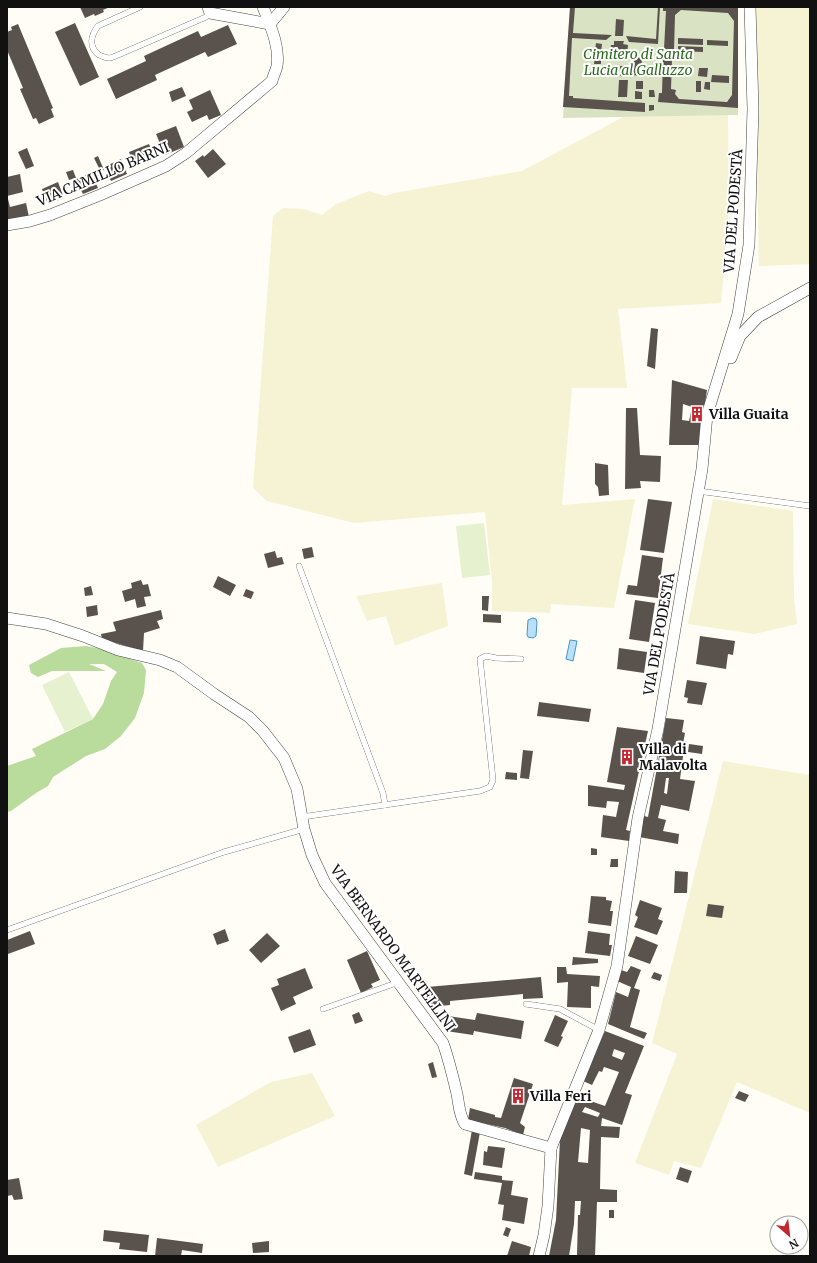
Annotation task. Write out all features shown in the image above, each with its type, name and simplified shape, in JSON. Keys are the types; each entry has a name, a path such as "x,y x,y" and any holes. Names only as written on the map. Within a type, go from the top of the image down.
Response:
{"street":[{"name":"VIA CAMILLO BARNI","path":"7,225 30,221 50,215 166,166 186,154 272,81 277,66 277,51 270,24 263,7"},
{"path":"209,10 270,24 284,7"},
{"name":"VIA DEL PODESTÀ","path":"539,1256 544,1235 548,1206 551,1148 599,1030 617,966 638,818 658,729 702,469 707,415 738,314 748,245 753,109 750,7"},
{"path":"716,385 727,369 740,336 758,317 810,288"},
{"name":"VIA BERNARDO MARTELLINI","path":"7,618 46,624 83,636 118,650 160,660 177,667 249,717 263,731 284,758 297,789 304,829 312,855 325,883 443,1043 450,1062 461,1117 465,1124 551,1148"}],"lane":[{"path":"140,7 98,26 93,32 91,40 92,46 96,52 103,57 109,58 118,55 206,17 209,10"},
{"path":"698,492 810,506"},
{"path":"299,566 383,793 385,805"},
{"path":"302,817 480,791 490,787 493,780 480,659 486,656 521,659"},
{"path":"7,930 224,852 304,829"},
{"path":"323,1009 399,982"},
{"path":"526,1004 560,1008 599,1030"}],"shaded area":[{"path":"754,7 810,7 810,264 759,266"},
{"path":"728,115 729,206 721,303 618,309 627,388 572,388 562,505 635,499 614,608 551,604 550,613 492,611 492,582 485,512 354,523 267,501 253,488 273,216 283,208 304,209 322,215 336,204 369,191 385,196 394,193 522,171 623,117"},
{"path":"713,499 793,511 794,597 797,624 754,634 688,624"},
{"path":"442,583 448,626 395,646 386,616 367,621 356,596"},
{"path":"723,761 810,775 810,1113 737,1082 701,1168 674,1161 669,1175 635,1163 677,1054 652,1043"},
{"path":"312,1073 335,1116 218,1167 196,1125 271,1082"}],"green space":[{"name":"Cimitero di Santa Lucia al Galluzzo","path":"570,7 738,7 738,115 563,118"},
{"path":"484,523 490,575 462,578 456,526"},
{"path":"86,646 102,649 142,663 146,670 144,693 135,718 121,736 105,749 86,756 53,777 48,786 11,811 7,812 7,766 36,756 32,749 93,719 103,704 111,681 117,672 104,664 89,664 106,671 52,671 38,677 31,673 29,665 61,648"},
{"path":"69,672 93,719 65,732 42,685"}],"water":[{"path":"533,618 536,619 537,622 536,636 533,638 528,637 527,635 528,620"},
{"path":"570,640 577,641 573,661 566,659"}],"building":[{"path":"80,7 110,7 103,10 104,12 95,16 94,14 85,18"},
{"path":"570,7 575,7 573,33 612,35 606,40 572,38 569,96 573,96 573,98 645,103 645,112 563,107"},
{"path":"658,7 660,7 658,44 629,42 626,36 656,39"},
{"path":"663,7 738,7 738,108 658,102 659,93 662,93 663,59 672,59 671,89 676,90 675,94 679,99 727,102 732,95 734,21 728,13 681,10 675,15 674,50 664,49 666,11 663,11"},
{"path":"616,19 624,20 623,36 615,36"},
{"path":"75,23 99,77 80,86 55,32"},
{"path":"18,24 53,108 51,109 54,117 39,124 36,118 33,119 20,89 23,88 7,50 7,32 12,30 11,27"},
{"path":"228,25 237,44 208,57 205,52 155,75 157,80 116,99 107,79 146,61 144,56 198,31 201,37"},
{"path":"678,38 703,39 703,45 678,44"},
{"path":"707,40 728,41 728,46 707,45"},
{"path":"614,41 624,41 623,44 628,45 627,56 623,55 623,59 613,59 613,54 610,54 611,45 614,45"},
{"path":"596,43 602,44 601,52 595,51"},
{"path":"678,46 703,47 703,52 678,51"},
{"path":"595,56 601,56 601,64 594,64"},
{"path":"634,57 642,58 641,76 632,75"},
{"path":"620,66 629,66 628,77 620,76"},
{"path":"699,68 708,68 707,77 698,76"},
{"path":"712,75 729,76 729,83 711,82"},
{"path":"619,80 628,80 627,97 618,97"},
{"path":"636,81 643,81 643,89 636,89"},
{"path":"696,81 701,81 701,92 696,92"},
{"path":"705,82 710,82 710,90 704,89"},
{"path":"182,87 186,96 172,102 169,92"},
{"path":"210,90 221,115 209,120 207,115 192,122 187,112 193,109 189,100"},
{"path":"649,90 654,90 655,97 649,97"},
{"path":"635,91 642,92 642,99 635,99"},
{"path":"649,105 654,105 654,110 649,111"},
{"path":"176,126 184,147 165,155 156,134"},
{"path":"149,144 155,159 135,167 129,152"},
{"path":"27,148 34,166 26,169 18,152"},
{"path":"213,149 226,164 208,178 195,161 203,155 204,157"},
{"path":"98,156 104,170 100,172 101,175 95,177 93,171 99,168 94,158"},
{"path":"121,159 127,174 111,181 104,167"},
{"path":"73,170 76,178 69,180 66,172"},
{"path":"91,173 98,188 83,194 80,188 78,189 74,180"},
{"path":"20,174 23,192 7,196 7,177"},
{"path":"58,182 64,198 48,204 42,189"},
{"path":"7,199 10,207 26,203 29,217 7,220"},
{"path":"651,328 658,329 655,369 647,366"},
{"name":"Villa Guaita","path":"672,380 707,390 699,445 669,445","holes":["683,404 692,407 689,421 682,420"]},
{"path":"626,408 637,408 640,455 661,456 660,482 640,481 641,488 625,489"},
{"path":"595,463 608,465 609,495 599,496 598,487 595,484"},
{"path":"648,499 672,502 664,553 640,550"},
{"path":"312,547 314,557 304,559 302,549"},
{"path":"275,551 277,558 282,557 284,564 268,568 264,554"},
{"path":"642,555 663,558 658,598 626,594 628,585 637,586"},
{"path":"218,576 236,585 230,596 213,587"},
{"path":"141,580 143,585 148,584 151,596 144,597 146,606 137,608 135,599 125,602 122,591 132,588 131,583"},
{"path":"91,586 93,595 85,596 84,588"},
{"path":"246,589 254,592 251,599 243,596"},
{"path":"482,596 489,596 488,611 482,610"},
{"path":"635,600 655,603 649,642 629,639"},
{"path":"97,605 98,615 87,617 86,607"},
{"path":"161,610 163,619 157,621 160,628 144,633 143,651 102,639 101,634 116,631 113,622"},
{"path":"483,614 501,615 501,623 483,622"},
{"path":"700,636 735,641 733,655 728,654 726,669 696,664"},
{"path":"619,648 647,652 644,673 617,669"},
{"path":"687,680 707,683 702,705 687,703 688,698 684,697"},
{"path":"539,702 591,709 589,722 537,716"},
{"path":"666,718 684,720 682,732 685,733 682,749 684,749 680,779 695,781 689,811 661,805 658,818 666,820 663,831 679,834 678,844 639,837 644,816 648,817","holes":["666,778 669,778 667,794 664,793"]},
{"path":"617,727 648,731 626,830 630,831 629,841 601,837 603,815 616,817 619,802 607,801 606,808 588,806 588,785 624,790 625,785 607,782"},
{"path":"689,744 703,746 702,754 688,752"},
{"path":"523,750 533,751 529,779 520,778"},
{"path":"506,772 517,773 517,780 505,779"},
{"path":"591,848 597,849 597,855 591,855"},
{"path":"611,859 618,859 618,867 610,867"},
{"path":"675,871 688,872 687,893 674,893"},
{"path":"591,896 606,897 606,900 612,901 610,911 613,911 611,926 588,923"},
{"path":"640,900 662,908 658,919 663,921 657,935 634,927 638,917 635,915"},
{"path":"708,904 724,906 722,918 706,916"},
{"path":"225,929 229,941 217,945 213,934"},
{"path":"30,931 35,944 8,954 7,940"},
{"path":"588,931 610,934 609,945 612,945 610,956 585,953"},
{"path":"267,933 280,946 261,963 249,950"},
{"path":"636,936 658,945 650,964 628,956"},
{"path":"367,951 380,980 371,984 373,987 361,993 347,960"},
{"path":"573,957 598,959 598,963 572,965"},
{"path":"631,966 641,970 634,988 640,990 630,1027 647,1033 644,1039 608,1024 616,992 628,997 631,987 617,981 621,970 627,972"},
{"path":"557,967 566,967 567,974 600,976 599,987 591,986 591,1008 567,1007 568,982 557,983"},
{"path":"305,968 313,988 293,997 296,1004 281,1011 271,988 279,985 277,979"},
{"path":"654,972 662,975 660,981 651,978"},
{"path":"541,977 543,998 523,999 523,994 450,1001 450,1005 429,1007 427,987"},
{"path":"359,1012 363,1021 355,1024 352,1015"},
{"path":"477,1013 524,1021 521,1039 474,1031 473,1035 446,1031 448,1016 475,1020"},
{"path":"555,1015 568,1021 558,1047 544,1041"},
{"path":"310,1029 316,1045 294,1053 288,1037"},
{"path":"605,1031 644,1046 625,1093 632,1095 622,1125 602,1118 601,1126 620,1127 619,1138 601,1137 600,1189 617,1190 617,1202 597,1202 595,1256 577,1255 578,1215 580,1215 581,1201 575,1201 574,1224 569,1256 549,1256 556,1220 560,1140 576,1096 605,1106 619,1072 604,1067 602,1072 599,1071 592,1085 583,1081","holes":["614,1049 625,1053 622,1060 612,1056","585,1107 600,1113 598,1117 582,1112","581,1128 590,1130 588,1163 578,1162"]},
{"path":"433,1062 437,1077 432,1078 428,1064"},
{"name":"Villa Feri","path":"514,1078 533,1084 520,1123 525,1127 523,1135 505,1128 468,1120 470,1108 501,1118"},
{"path":"739,1091 749,1095 745,1102 735,1098"},
{"path":"472,1130 480,1132 472,1176 464,1174"},
{"path":"488,1146 505,1148 502,1168 483,1165 484,1151 487,1152"},
{"path":"680,1167 692,1171 688,1183 676,1179"},
{"path":"475,1172 502,1176 502,1180 513,1181 511,1195 528,1198 524,1224 502,1220 504,1205 498,1204 502,1183 474,1179"},
{"path":"19,1178 23,1199 14,1200 12,1195 7,1196 7,1180"},
{"path":"609,1210 614,1210 614,1218 609,1218"},
{"path":"506,1227 511,1229 508,1237 503,1235"},
{"path":"104,1230 149,1235 147,1252 119,1249 120,1243 103,1241"},
{"path":"157,1238 203,1244 202,1253 182,1250 181,1256 155,1256"},
{"path":"269,1241 269,1252 253,1253 252,1243"},
{"path":"512,1241 531,1247 529,1256 507,1256"}],"place":[{"name":"Villa Guaita","path":"697,414"},
{"name":"Villa di Malavolta","path":"627,757"},
{"name":"Villa Feri","path":"518,1096"}]}
